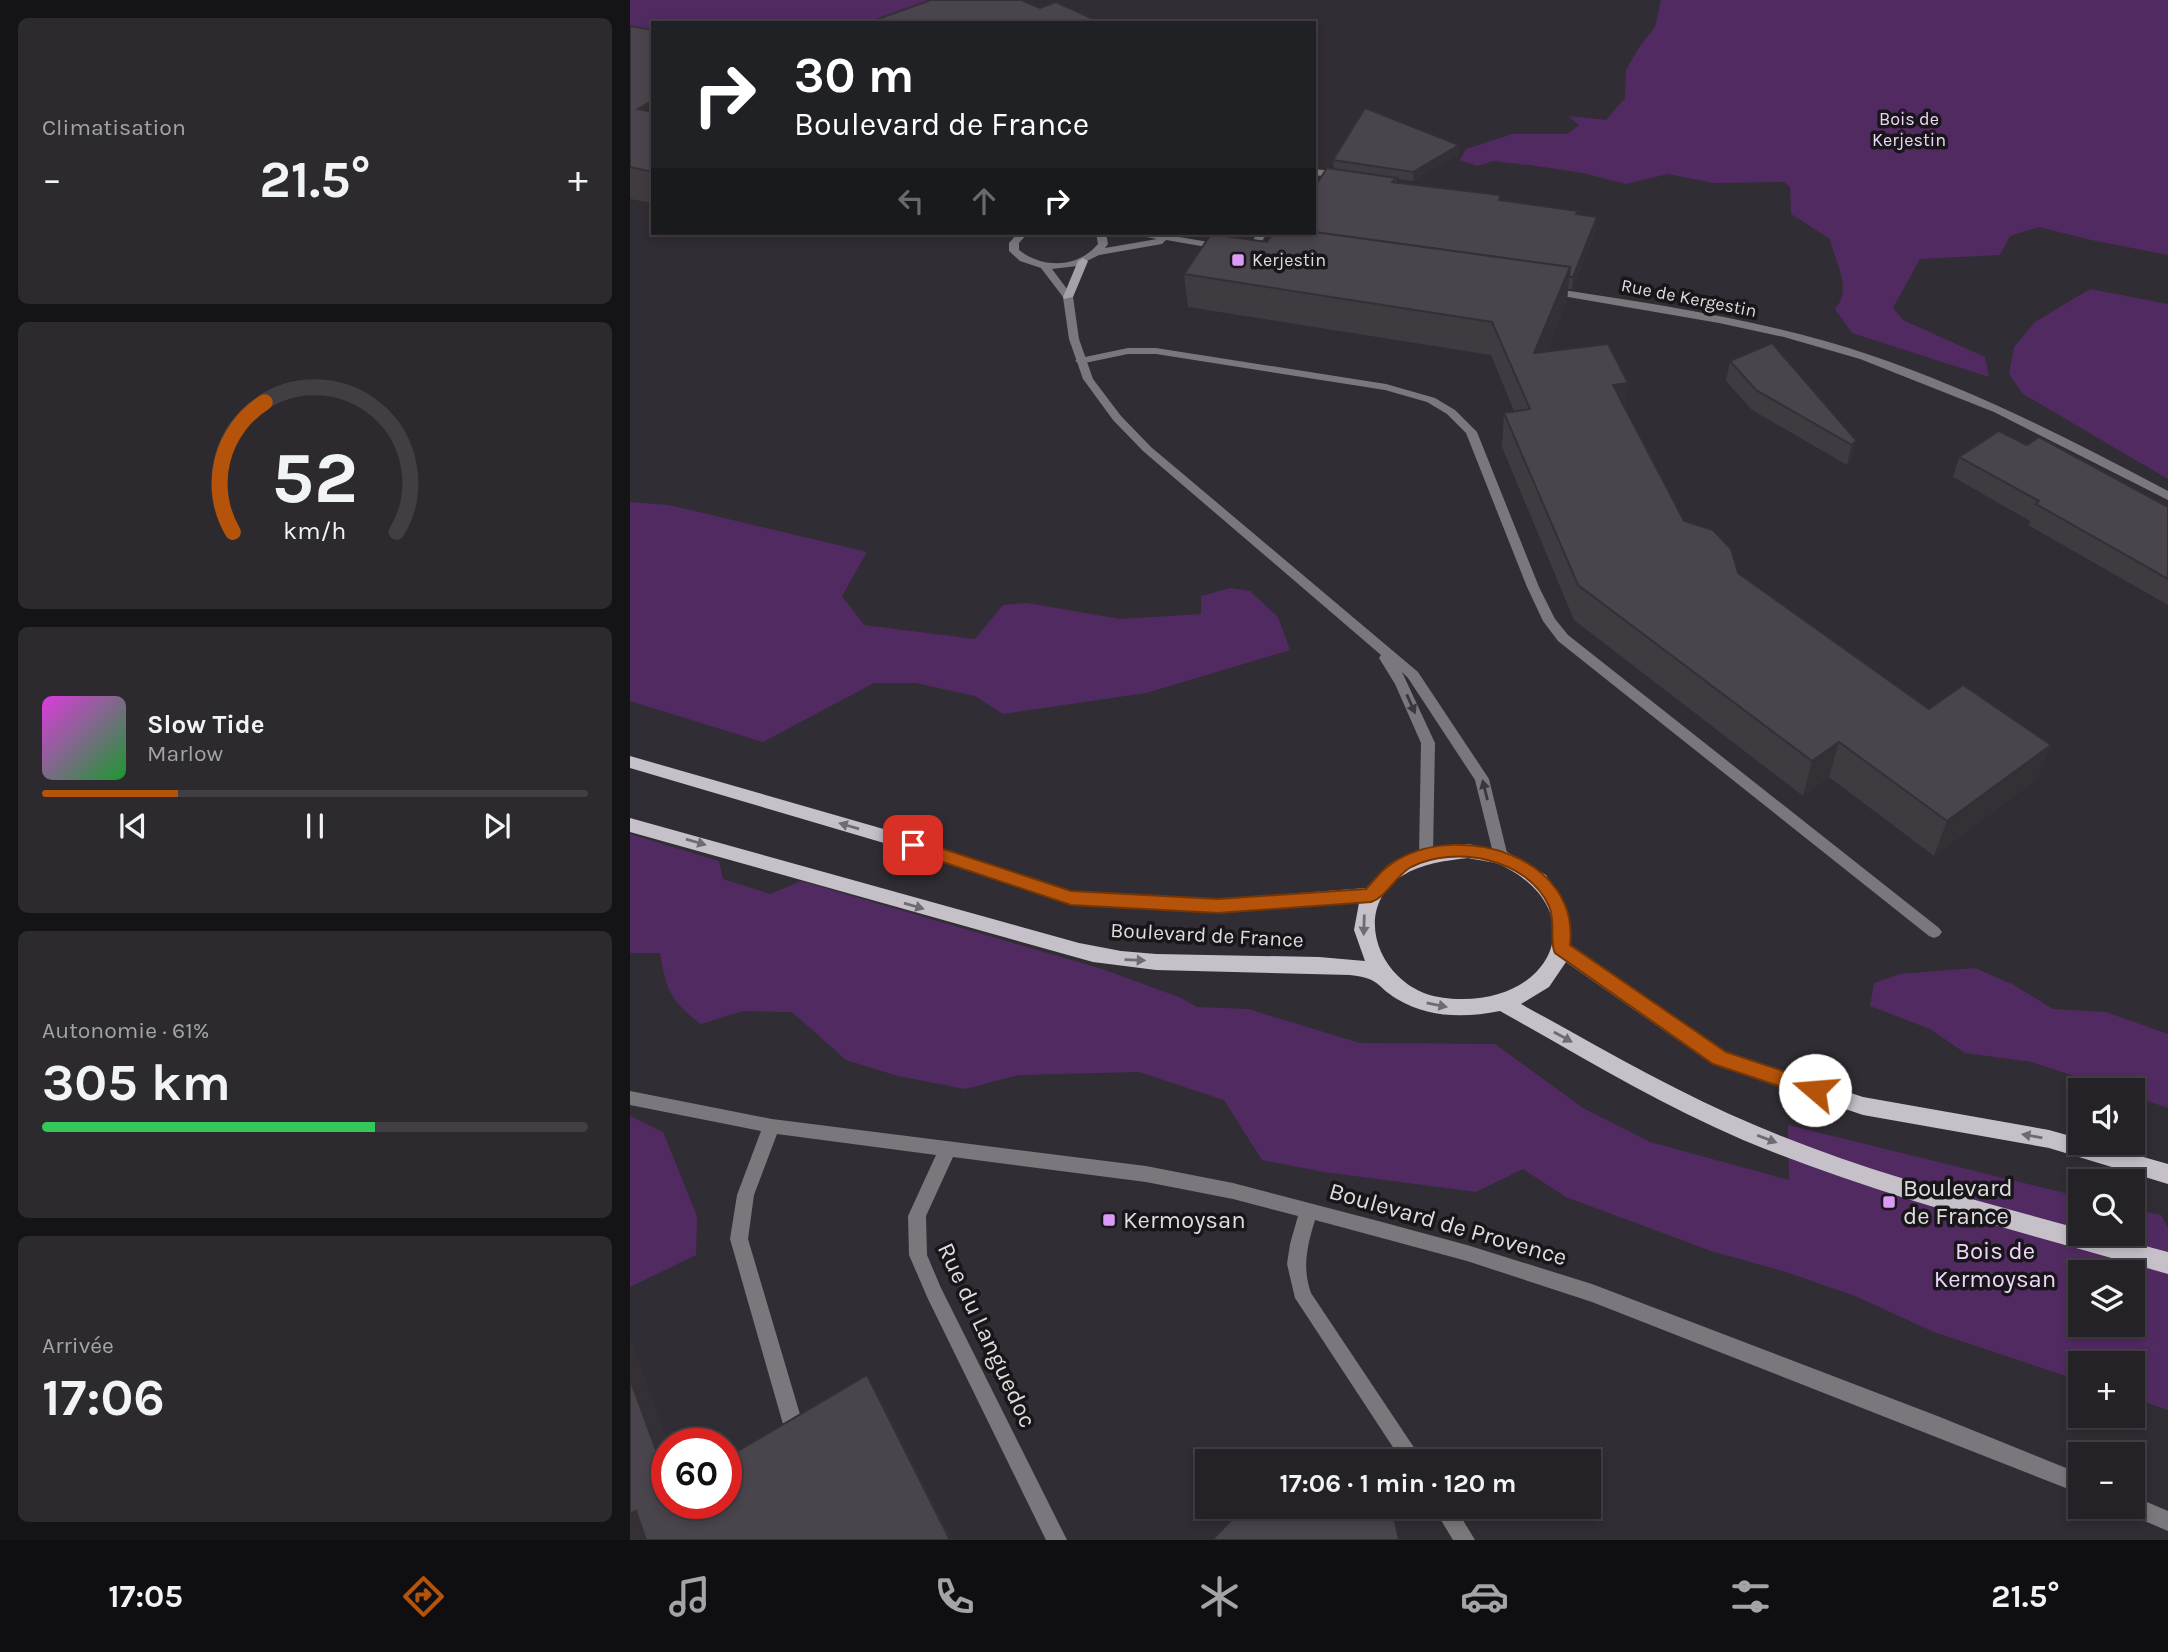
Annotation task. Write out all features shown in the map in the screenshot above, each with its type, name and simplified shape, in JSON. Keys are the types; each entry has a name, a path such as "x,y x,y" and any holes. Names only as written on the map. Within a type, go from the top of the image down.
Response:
{"main road":[{"name":"Boulevard de France","path":"630,762 887,836 1071,898 1218,906 1371,895"},
{"name":"Boulevard de France","path":"630,825 923,909 1121,959 1310,965 1379,971"},
{"path":"1455,850 1502,857 1524,867 1541,881 1557,904 1563,928 1561,948 1554,965 1541,981 1504,1004 1475,1010 1428,1004 1401,992 1369,957 1362,925 1371,895 1390,873 1404,863 1426,854 1455,850"},
{"path":"1561,948 1719,1058 1863,1106 2049,1139 2168,1174"},
{"path":"1504,1004 1636,1076 1747,1131 1871,1179 2168,1263"}],"street":[{"path":"1316,172 1349,176"},
{"path":"1021,235 1014,243 1014,251 1031,263 1045,266 1083,261 1098,252 1174,240"},
{"path":"1098,252 1103,244 1101,235"},
{"path":"1149,235 1265,253"},
{"path":"1252,251 1261,235"},
{"path":"1068,297 1083,261"},
{"path":"1045,266 1068,297 1080,361 1097,394 1147,449 1413,675 1482,779 1502,857"},
{"name":"Rue de Kergestin","path":"1538,290 1713,318 1850,353 1983,405 2168,496"},
{"path":"1080,361 1128,351 1156,351 1385,387 1431,400 1451,412 1471,432 1533,587 1549,621 1563,638 1934,932"},
{"path":"1378,645 1402,684 1428,743 1426,854"},
{"path":"630,1086 651,1103"},
{"name":"Boulevard de Provence","path":"630,1098 772,1126 1146,1174 1233,1191 1309,1211 1467,1253 1592,1293 2068,1479"},
{"path":"772,1126 747,1188 739,1219 739,1239 799,1446"},
{"name":"Rue du Languedoc","path":"948,1147 917,1216 918,1255 960,1347 1057,1540"},
{"path":"1309,1211 1295,1258 1298,1282 1304,1298 1405,1449"},
{"path":"2145,1511 2168,1521"},
{"path":"1451,1519 1465,1540"}],"green space":[{"path":"630,0 958,0 908,21 651,21 651,28 630,31"},
{"name":"Bois de Kerjestin","path":"1661,0 2168,0 2168,255 2039,227 2010,236 2000,255 1920,259 1893,308 1903,320 1985,357 1989,377 1852,333 1835,309 1843,293 1843,284 1830,239 1791,214 1790,187 1784,182 1714,183 1668,174 1626,184 1583,173 1529,165 1493,161 1477,166 1460,160 1466,149 1512,134 1567,134 1579,125 1568,116 1606,120 1625,98 1626,70 1655,27"},
{"path":"2090,289 2168,304 2168,479 2023,394 2009,374 2014,347 2035,322"},
{"path":"630,502 669,505 867,552 842,596 864,625 975,639 1003,605 1027,603 1120,619 1201,614 1201,596 1230,588 1250,591 1278,617 1290,650 1146,693 1003,714 975,696 916,683 874,683 763,742 630,701"},
{"name":"Bois de Kermoysan","path":"630,834 719,861 723,879 770,894 801,881 1102,969 1179,997 1197,1007 1248,1009 1360,1043 1495,1044 1583,1108 1650,1142 1789,1180 1788,1125 2068,1194 2068,1246 2145,1246 2145,1212 2161,1215 2168,1228 2168,1410 2145,1402 2145,1351 2068,1351 2068,1377 1934,1332 1855,1296 1786,1272 1711,1251 1566,1197 1523,1169 1476,1192 1324,1172 1262,1160 1224,1100 1139,1072 1019,1075 965,1089 898,1076 846,1060 792,1012 743,1011 701,1024 682,1008 671,993 660,953 630,953"},
{"path":"1975,968 2014,985 2053,1009 2106,1012 2168,1034 2168,1108 2145,1100 2145,1078 2080,1078 2032,1062 1965,1053 1930,1029 1870,1006 1874,983 1900,974"},
{"path":"630,1116 663,1132 697,1216 696,1255 630,1287"}],"building":[{"path":"931,0 1021,0 1040,8 1056,2 1098,21 873,21"},
{"path":"630,26 651,30 651,101 638,109 651,112 651,172 630,167"},
{"path":"1365,108 1459,145 1413,172 1333,160"},
{"path":"1327,168 1397,178 1392,182 1500,195 1499,200 1578,211 1576,214 1597,217 1573,277 1569,277 1570,267 1316,232 1316,185"},
{"path":"1316,232 1570,267 1534,353 1608,344 1628,383 1613,385 1684,521 1713,530 1731,549 1738,573 1929,709 1963,685 2051,745 1947,821 1839,742 1812,761 1578,585 1504,413 1530,409 1492,322 1184,274 1210,235 1267,242 1272,235 1316,235"},
{"path":"1772,343 1856,440 1852,445 1756,390 1730,361"},
{"path":"1999,431 2027,445 2039,437 2168,507 2168,579 2036,504 2039,501 1959,457"},
{"path":"867,1375 950,1540 646,1540 636,1511 630,1514 630,1379 651,1436 651,1519 742,1519 742,1449"},
{"path":"1232,1519 1394,1519 1399,1540 1212,1540"}],"place":[{"name":"Kerjestin","path":"1238,260"},
{"name":"Boulevard de France","path":"1889,1202"},
{"name":"Kermoysan","path":"1109,1220"}],"route":[{"path":"913,845 1071,898 1218,906 1371,895 1390,873 1404,863 1426,854 1455,850 1502,857 1524,867 1541,881 1557,904 1563,928 1561,948 1719,1058 1815,1090"}]}
